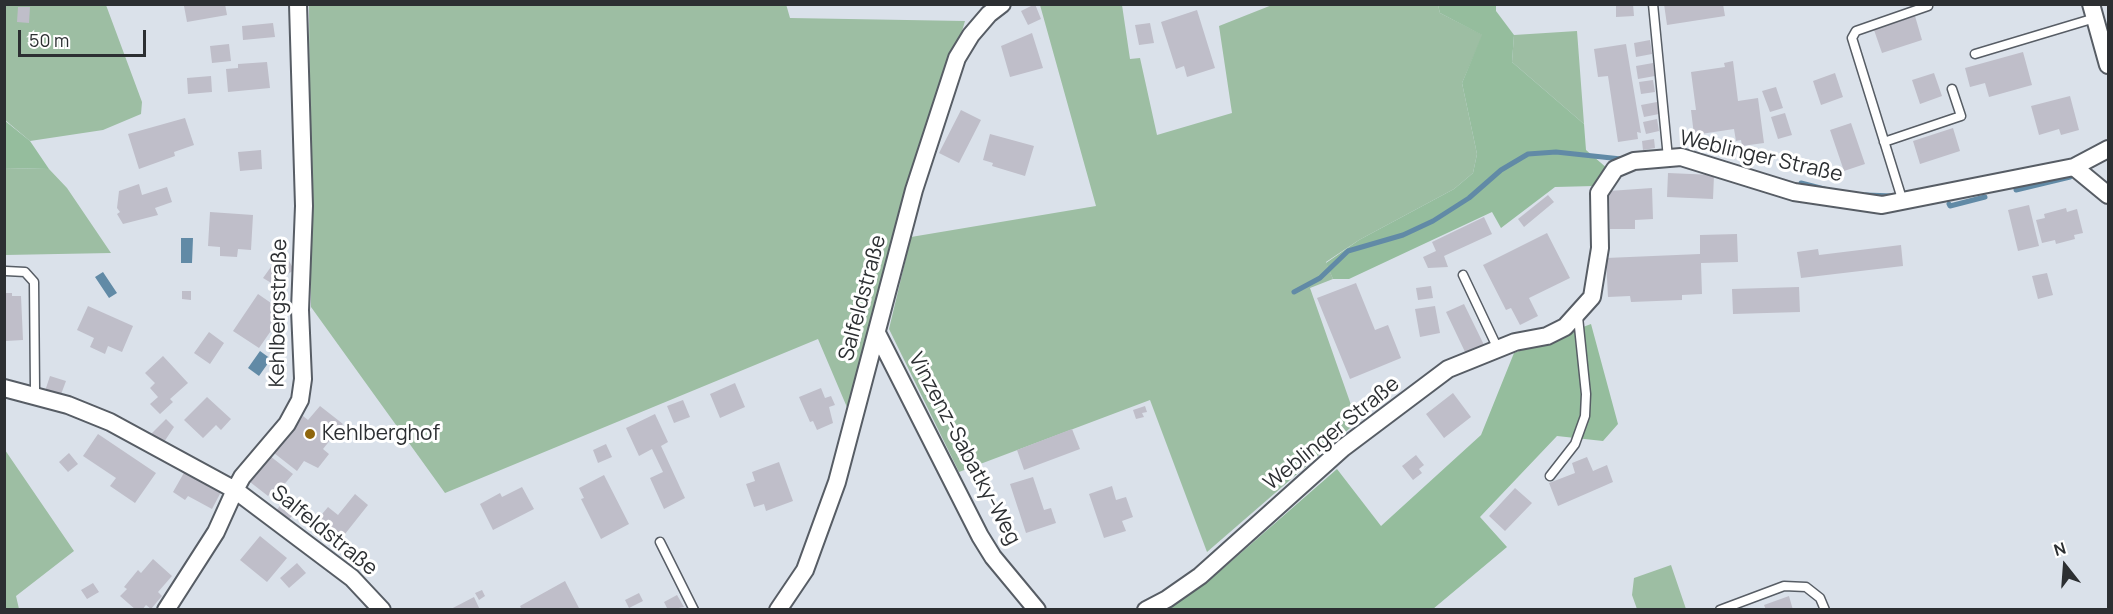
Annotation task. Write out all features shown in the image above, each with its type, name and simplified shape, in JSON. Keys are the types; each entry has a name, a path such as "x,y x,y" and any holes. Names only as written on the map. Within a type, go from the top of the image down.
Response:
{"street":[{"name":"Kehlbergstraße","path":"166,609 211,541 242,477 287,424 300,400 303,379 300,310 304,206 298,4"},
{"name":"Salfeldstraße","path":"778,609 805,570 825,515 877,333 914,190 957,58 989,14 1002,4"},
{"path":"2093,11 2109,65"},
{"name":"Weblinger Straße","path":"1146,609 1167,600 1200,576 1343,448 1448,369 1498,349 1548,336 1565,327 1592,297 1600,248 1599,193 1615,169 1634,161 1681,157 1794,192 1882,205 2073,167 2109,148"},
{"path":"2073,167 2109,195"},
{"name":"Vinzenz-Sabatky-Weg","path":"877,333 980,536 993,557 1037,609"},
{"path":"4,388 68,405 110,422 235,490"},
{"name":"Salfeldstraße","path":"235,490 351,578 382,609"}],"lane":[{"path":"1653,4 1668,158"},
{"path":"1903,201 1852,38 1856,31 1928,6"},
{"path":"1975,54 2093,11"},
{"path":"1884,142 1961,116 1952,89"},
{"path":"6,271 25,272 34,282 35,389 33,396"},
{"path":"1463,275 1498,349"},
{"path":"1550,476 1575,444 1585,416 1586,394 1578,339 1578,313"},
{"path":"660,542 694,609"},
{"path":"1720,609 1784,586 1806,587 1820,598 1825,609"}],"green space":[{"path":"786,4 790,18 965,21 849,412 818,339 445,493 311,307 309,5"},
{"path":"4,5 106,5 142,102 141,114 103,130 30,141 5,120"},
{"path":"1040,5 1122,5 1130,59 1140,58 1157,135 1232,113 1219,26 1272,5 1438,5 1440,13 1483,35 1462,83 1477,154 1473,173 1454,189 1359,240 1326,262 1333,279 1310,288 1357,422 1207,552 1150,400 959,472 889,329 911,237 1096,206"},
{"path":"1438,5 1496,5 1496,11 1514,35 1512,62 1584,124 1586,150 1608,169 1594,186 1555,187 1501,228 1492,212 1349,279 1333,279 1326,263 1359,240 1454,189 1473,173 1477,154 1462,83 1482,35 1440,13"},
{"path":"1577,31 1584,124 1512,62 1514,35"},
{"path":"4,120 30,141 49,169 5,168"},
{"path":"5,168 49,169 67,188 111,253 5,255"},
{"path":"1591,324 1618,424 1603,441 1557,436 1480,517 1507,547 1433,609 1166,610 1219,572 1337,469 1381,526 1481,435 1514,353"},
{"path":"5,450 74,551 16,596 19,609 5,609"},
{"path":"1671,565 1686,609 1637,609 1632,595 1634,578"}],"water":[{"path":"181,238 193,238 192,263 181,263"},
{"path":"103,272 117,293 109,298 95,277"},
{"path":"260,351 271,359 259,376 248,368"}],"building":[{"path":"225,4 227,15 187,22 184,6"},
{"path":"1035,4 1041,19 1028,25 1021,11"},
{"path":"1616,4 1633,4 1634,16 1616,17"},
{"path":"1664,4 1723,4 1725,16 1667,25"},
{"path":"18,7 30,7 29,23 17,22"},
{"path":"1197,10 1215,68 1187,77 1184,66 1176,69 1161,22"},
{"path":"1915,16 1922,40 1882,53 1874,30"},
{"path":"273,23 275,37 243,40 242,26"},
{"path":"1150,23 1154,43 1139,45 1135,25"},
{"path":"1032,33 1043,68 1010,77 1001,46"},
{"path":"1650,40 1652,54 1636,57 1634,43"},
{"path":"229,44 231,61 212,63 210,46"},
{"path":"1626,44 1641,133 1637,132 1638,139 1618,142 1608,76 1598,77 1594,49"},
{"path":"2023,52 2032,85 1989,97 1985,83 1970,87 1965,68"},
{"path":"1733,61 1738,101 1758,98 1764,143 1742,146 1741,140 1736,141 1734,129 1694,135 1691,110 1696,110 1691,72 1725,67 1724,63"},
{"path":"267,62 270,88 228,92 226,69 238,68 238,64"},
{"path":"1653,63 1655,76 1638,79 1636,66"},
{"path":"1835,73 1843,97 1821,105 1813,81"},
{"path":"1934,73 1942,96 1920,104 1912,80"},
{"path":"211,76 212,92 188,94 187,78"},
{"path":"1653,80 1655,92 1641,94 1639,82"},
{"path":"1776,87 1783,108 1770,112 1762,91"},
{"path":"2070,96 2079,130 2061,135 2059,129 2039,135 2031,106"},
{"path":"1657,102 1659,114 1644,117 1641,105"},
{"path":"961,110 981,120 959,163 939,153"},
{"path":"1785,113 1792,135 1778,139 1771,117"},
{"path":"185,118 194,145 174,152 175,156 139,169 128,134"},
{"path":"1657,119 1659,131 1646,134 1643,122"},
{"path":"1851,123 1865,164 1844,171 1830,130"},
{"path":"1953,128 1960,151 1920,164 1913,141"},
{"path":"990,134 1034,146 1025,176 992,166 993,163 983,160"},
{"path":"1654,139 1655,148 1643,150 1642,141"},
{"path":"261,150 262,169 240,171 238,152"},
{"path":"1799,158 1802,166 1791,170 1788,162"},
{"path":"1668,173 1714,175 1713,199 1667,197"},
{"path":"139,184 142,195 167,187 172,202 155,208 158,215 123,224 117,214 120,212 117,208 119,191"},
{"path":"1652,188 1653,219 1635,220 1635,229 1610,229 1609,191"},
{"path":"1548,195 1554,202 1524,227 1518,219"},
{"path":"2029,205 2039,246 2018,251 2008,210"},
{"path":"2066,208 2067,212 2077,209 2083,233 2074,235 2075,239 2056,244 2055,240 2042,243 2036,220 2045,218 2044,214"},
{"path":"210,212 253,215 251,250 238,249 237,257 220,256 220,247 208,246"},
{"path":"1484,217 1492,234 1444,256 1448,267 1428,268 1423,257 1436,251 1432,242"},
{"path":"1547,233 1570,278 1529,298 1538,316 1520,325 1511,308 1506,310 1483,265"},
{"path":"1737,234 1738,262 1701,263 1702,294 1682,295 1682,300 1631,302 1630,296 1608,297 1606,258 1700,254 1700,235"},
{"path":"1901,245 1903,266 1801,278 1797,252 1818,249 1819,255"},
{"path":"288,259 294,270 273,284 263,278 273,264"},
{"path":"2047,273 2053,295 2038,299 2032,276"},
{"path":"1356,283 1375,330 1388,325 1401,358 1350,379 1317,298"},
{"path":"1431,286 1433,298 1418,300 1416,288"},
{"path":"1799,287 1800,312 1733,314 1732,289"},
{"path":"182,291 191,291 191,300 182,299"},
{"path":"4,293 21,296 23,340 6,341"},
{"path":"258,294 284,312 259,348 233,331"},
{"path":"1464,304 1484,345 1466,354 1446,312"},
{"path":"88,306 133,326 122,352 108,346 105,354 90,347 94,338 77,330"},
{"path":"1435,306 1440,333 1420,337 1415,309"},
{"path":"209,332 224,343 210,364 194,353"},
{"path":"163,356 188,383 170,399 173,402 160,414 150,404 158,397 150,388 155,383 145,373"},
{"path":"50,376 66,381 60,397 45,391"},
{"path":"735,383 745,407 720,418 710,394"},
{"path":"821,388 825,398 831,396 835,405 829,407 833,423 817,430 813,421 810,422 799,397"},
{"path":"1453,393 1471,417 1444,438 1426,414"},
{"path":"207,397 231,419 221,430 216,425 203,438 184,420"},
{"path":"683,400 690,417 674,423 667,406"},
{"name":"Kehlberghof","path":"320,406 343,424 323,449 329,454 318,468 304,461 297,471 274,453 292,426 295,428 303,416 308,420"},
{"path":"1145,406 1147,412 1142,413 1144,417 1136,419 1133,410"},
{"path":"655,414 668,442 661,446 685,498 664,509 650,478 663,472 652,449 639,456 626,428"},
{"path":"166,419 174,427 164,442 151,434"},
{"path":"1072,429 1080,449 1024,470 1017,450"},
{"path":"98,434 156,473 135,503 110,486 116,478 83,456"},
{"path":"606,444 612,457 598,463 593,450"},
{"path":"69,453 78,464 68,472 59,462"},
{"path":"1416,455 1424,465 1419,469 1422,473 1413,480 1402,466"},
{"path":"270,456 293,474 282,487 278,484 268,496 250,482"},
{"path":"1587,457 1593,471 1607,465 1613,482 1558,506 1549,483 1575,473 1572,463"},
{"path":"779,462 793,501 766,511 764,504 754,507 746,484 755,481 752,472"},
{"path":"185,471 221,492 212,509 188,496 185,500 173,492"},
{"path":"604,475 629,524 601,539 581,499 584,498 579,488"},
{"path":"1033,477 1044,510 1051,508 1056,523 1026,533 1010,484"},
{"path":"1112,486 1116,500 1126,497 1133,517 1122,521 1126,531 1104,538 1089,494"},
{"path":"522,487 534,509 493,530 480,504 500,493 502,497"},
{"path":"1515,488 1532,503 1505,531 1489,516"},
{"path":"355,494 368,505 341,539 317,520 328,507 338,515"},
{"path":"282,503 294,513 288,521 276,511"},
{"path":"260,536 287,558 267,582 240,560"},
{"path":"153,559 172,576 158,592 162,596 151,609 146,605 142,610 136,610 120,596 127,589 124,587 138,570 141,573"},
{"path":"297,563 306,573 289,588 280,578"},
{"path":"565,581 580,610 522,610 520,606"},
{"path":"93,583 99,592 87,599 81,590"},
{"path":"482,590 485,596 479,600 475,593"},
{"path":"639,593 643,601 629,608 625,600"},
{"path":"677,595 684,607 668,610 664,602"},
{"path":"1789,596 1793,610 1766,610 1764,605"},
{"path":"474,597 480,610 449,610"}],"waterway":[{"path":"1294,292 1320,278 1348,251 1403,235 1433,221 1469,198 1501,170 1528,154 1556,152 1621,159"},
{"path":"2016,190 2070,177"},
{"path":"1801,183 1828,190"},
{"path":"1866,195 1893,196"},
{"path":"1949,204 1950,206 1985,197"}],"place":[{"name":"Kehlberghof","path":"310,434"}]}
